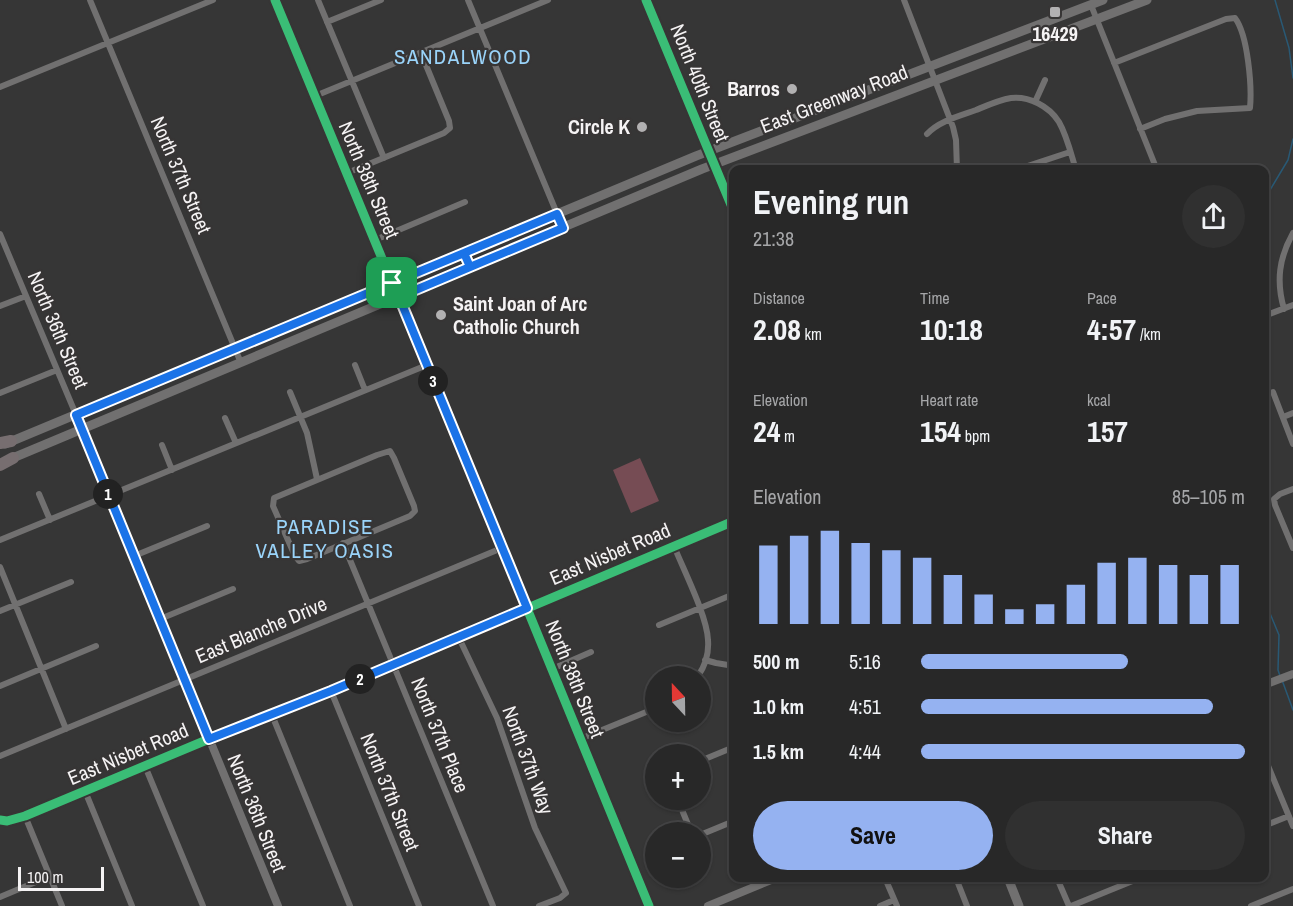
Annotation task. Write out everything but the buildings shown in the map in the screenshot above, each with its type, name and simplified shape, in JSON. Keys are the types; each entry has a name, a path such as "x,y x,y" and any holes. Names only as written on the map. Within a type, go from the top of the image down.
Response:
{"highway":[{"path":"0,464 13,458"}],"main road":[{"name":"North 40th Street","path":"646,0 729,200"},
{"name":"East Greenway Road","path":"4,443 708,151 1103,0"},
{"name":"East Greenway Road","path":"13,458 714,164 1147,0"},
{"path":"1018,32 1024,47"},
{"path":"464,253 470,267"},
{"path":"1010,882 1019,906"}],"street":[{"name":"North 37th Street","path":"90,0 241,363"},
{"path":"0,87 213,0"},
{"name":"North 38th Street","path":"275,0 650,906"},
{"path":"318,0 384,158"},
{"path":"327,22 381,0"},
{"path":"468,0 563,228"},
{"path":"315,96 549,0"},
{"path":"904,0 950,119 956,140 957,165"},
{"path":"1091,5 1155,165"},
{"path":"1114,63 1226,19 1235,18 1240,24 1246,55 1250,108 1189,112 1140,129"},
{"path":"347,173 444,133 450,128 421,53"},
{"path":"1035,102 1045,80"},
{"path":"927,134 932,128 950,119 998,101 1020,98 1042,105 1058,120 1074,165"},
{"path":"1031,165 1070,152"},
{"path":"375,240 465,202"},
{"path":"1284,309 1279,274 1281,261 1293,233"},
{"name":"North 36th Street","path":"0,234 278,906"},
{"path":"0,306 26,296"},
{"path":"1269,314 1293,305"},
{"path":"355,365 365,390"},
{"path":"0,540 427,365"},
{"path":"0,393 57,370"},
{"path":"291,392 307,433 317,479"},
{"path":"1273,392 1293,444"},
{"path":"1282,417 1293,413"},
{"path":"225,418 236,443"},
{"path":"162,445 172,470"},
{"path":"390,451 416,511 410,516 299,561 273,506 274,498 317,479 390,451"},
{"path":"1293,489 1274,499 1293,548"},
{"path":"39,494 50,520"},
{"name":"East Nisbet Road","path":"0,820 7,821 25,816 459,638 729,523"},
{"path":"134,556 207,526"},
{"name":"North 37th Place","path":"343,543 493,906"},
{"path":"674,546 707,630 708,652 704,666"},
{"name":"East Blanche Drive","path":"0,756 502,548"},
{"path":"0,567 66,729"},
{"path":"0,611 71,582"},
{"path":"160,619 233,589"},
{"path":"659,625 729,596"},
{"name":"North 37th Way","path":"459,638 493,708 535,828 564,885 566,893 540,906"},
{"path":"0,686 96,645"},
{"path":"552,669 591,652"},
{"path":"705,660 729,665"},
{"path":"1269,683 1292,674"},
{"name":"North 37th Street","path":"331,691 419,906"},
{"path":"580,740 645,710"},
{"path":"272,715 350,906"},
{"path":"711,756 729,749"},
{"path":"145,766 203,906"},
{"path":"1269,768 1293,826"},
{"path":"85,791 132,906"},
{"path":"25,816 62,906"},
{"path":"1269,824 1289,816"},
{"path":"711,830 729,823"},
{"path":"0,897 50,876"},
{"path":"708,906 766,882"},
{"path":"880,906 896,903 887,882"},
{"path":"958,882 968,906"},
{"path":"1059,882 1070,906 1130,882"},
{"path":"1251,906 1293,888"}],"shaded area":[{"path":"640,458 659,501 631,513 613,470"}],"waterway":[{"path":"1275,0 1289,48 1293,78"},
{"path":"1269,192 1288,160 1293,139"},
{"path":"1269,611 1279,635 1278,670 1280,676"},
{"path":"1282,680 1293,710"}],"cycle path":[{"path":"275,0 649,906"},
{"path":"646,0 729,200"},
{"path":"0,820 7,821 25,816 393,665 729,523"}],"place":[{"name":"16429","path":"1055,12"},
{"name":"Barros","path":"792,89"},
{"name":"Circle K","path":"642,127"},
{"name":"Saint Joan of Arc Catholic Church","path":"441,315"}],"district":[{"name":"SANDALWOOD","path":"463,57"},
{"name":"PARADISE VALLEY OASIS","path":"325,539"}],"route":[{"path":"392,283 76,415 209,739 331,691 527,608 399,297 470,267 464,253 557,214 563,228 470,267 464,253 392,283"}]}
